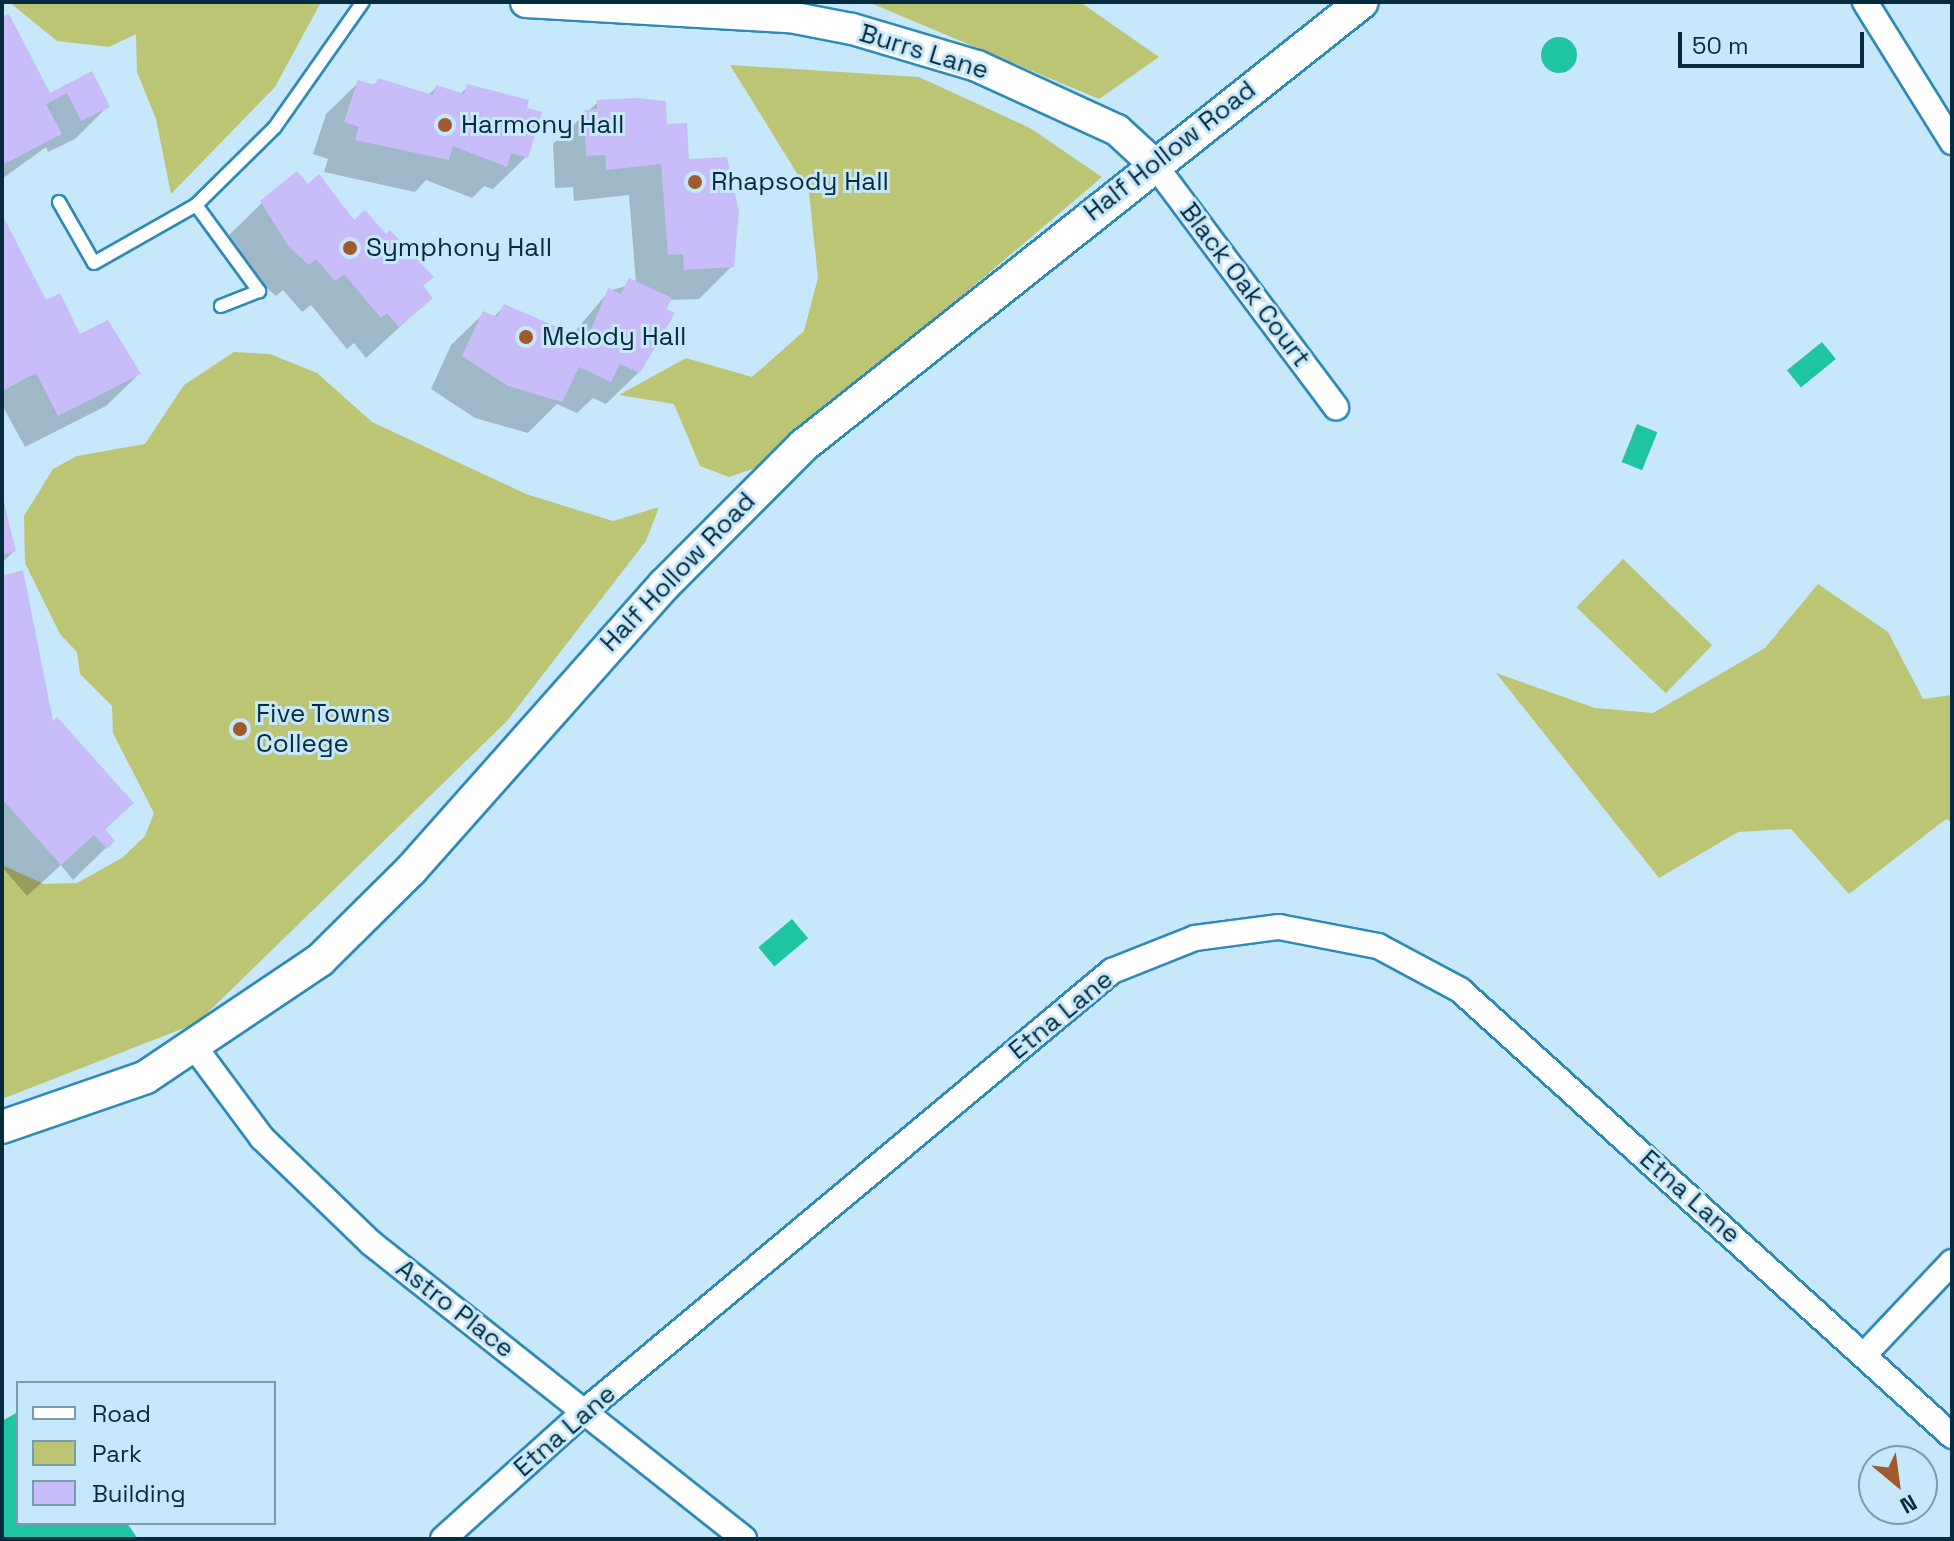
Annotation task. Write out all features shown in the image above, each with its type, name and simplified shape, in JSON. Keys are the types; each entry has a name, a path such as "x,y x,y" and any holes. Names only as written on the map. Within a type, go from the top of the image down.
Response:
{"main road":[{"name":"Half Hollow Road","path":"2,1127 121,1088 196,1049 320,960 411,870 560,697 804,445 1346,6"}],"street":[{"name":"Burrs Lane","path":"526,2 776,15 852,29 977,66 1117,130 1154,164"},
{"path":"1865,2 1952,142"},
{"name":"Black Oak Court","path":"1154,164 1336,407"},
{"name":"Etna Lane","path":"443,1539 585,1411 1112,971 1195,938 1279,927 1378,946 1460,990 1952,1436"},
{"name":"Astro Place","path":"196,1049 262,1138 371,1243 744,1539"},
{"path":"1864,1355 1952,1262"}],"lane":[{"path":"59,202 94,263 196,205 275,127 363,2"},
{"path":"196,205 259,291 221,306"}],"green space":[{"path":"9,2 321,2 275,87 171,194 156,119 137,72 136,34 109,47 57,41"},
{"path":"868,2 1080,2 1159,57 1099,99"},
{"path":"730,65 919,77 1030,128 1102,177 761,466 729,477 700,466 674,404 619,395 686,358 752,377 804,331 818,278 809,193"},
{"path":"234,352 270,354 317,373 372,422 526,494 613,521 659,507 646,541 507,721 197,1023 2,1099 2,865 44,884 77,883 122,858 145,836 154,813 113,733 112,706 80,674 77,652 60,634 25,563 24,516 53,469 77,456 145,444 184,385"},
{"path":"1623,559 1712,645 1666,693 1576,607"},
{"path":"1818,584 1888,632 1923,699 1952,695 1952,822 1946,819 1849,894 1791,829 1738,832 1659,878 1496,673 1595,708 1653,713 1765,648"}],"shaded area":[{"path":"1559,37 1572,42 1577,55 1572,68 1559,73 1546,68 1541,55 1546,42"},
{"path":"1822,342 1836,359 1801,387 1787,370"},
{"path":"1637,424 1657,432 1642,470 1622,462"},
{"path":"792,919 808,938 774,966 758,947"},
{"path":"16,1413 16,1525 128,1525 138,1539 2,1539 2,1421"}],"building":[{"path":"9,14 50,93 92,71 110,107 81,121 67,93 46,104 62,134 2,165 2,17"},
{"name":"Harmony Hall","path":"378,78 433,95 436,85 464,94 467,84 529,100 527,108 542,112 528,158 511,153 507,167 453,146 449,160 355,140 359,127 344,122 358,80 375,85"},
{"name":"Rhapsody Hall","path":"636,98 666,101 667,124 687,123 689,159 727,157 739,212 734,267 684,270 683,254 668,255 661,164 606,170 605,155 586,156 584,110 597,109 597,100"},
{"name":"Symphony Hall","path":"297,171 308,184 319,174 354,220 365,210 386,234 390,230 434,277 423,286 433,298 399,327 387,313 381,318 344,274 335,281 316,259 309,265 289,247 260,201"},
{"path":"2,214 46,300 60,293 80,334 108,320 141,374 58,416 36,373 2,391"},
{"name":"Melody Hall","path":"629,278 672,298 666,309 675,313 640,373 620,364 611,382 579,367 562,402 508,386 462,356 483,311 497,317 504,304 587,340 608,288 621,294"},
{"path":"2,497 16,551 2,555"},
{"path":"23,570 53,721 57,717 134,803 105,829 115,841 107,849 94,835 61,865 2,799 2,576"}],"place":[{"name":"Harmony Hall","path":"445,125"},
{"name":"Rhapsody Hall","path":"695,182"},
{"name":"Symphony Hall","path":"350,248"},
{"name":"Melody Hall","path":"526,337"},
{"name":"Five Towns College","path":"240,729"}]}
